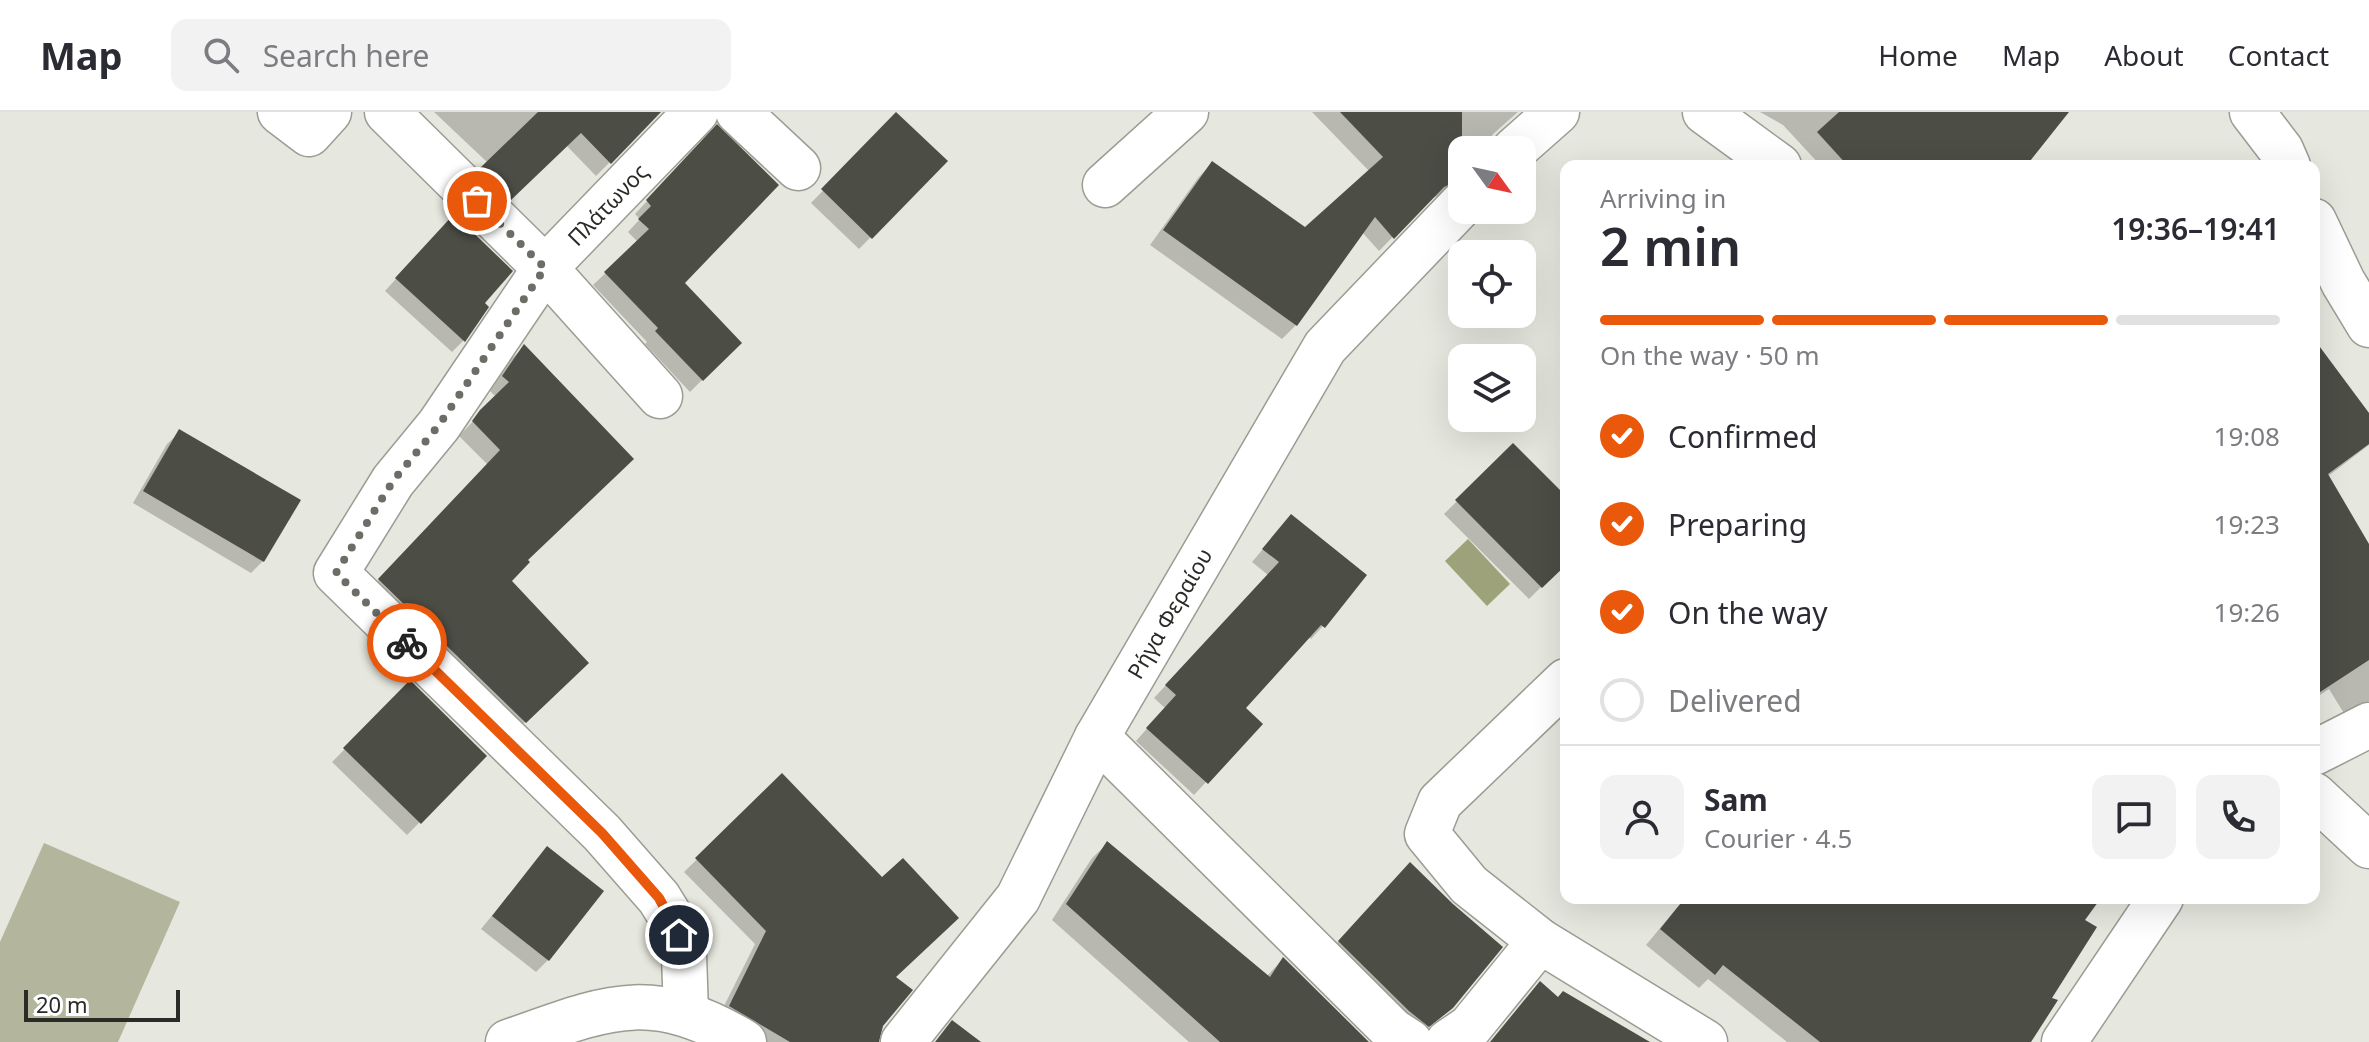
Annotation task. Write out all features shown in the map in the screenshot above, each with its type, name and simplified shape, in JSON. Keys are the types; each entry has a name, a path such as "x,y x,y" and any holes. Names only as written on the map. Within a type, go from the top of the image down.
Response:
{"street":[{"path":"280,112 309,134 329,112"},
{"path":"387,112 545,268 660,396"},
{"name":"Πλάτωνος","path":"686,1013 686,976 679,935 651,888 602,833 336,573 393,481 439,425 545,268 696,112"},
{"path":"738,112 798,168"},
{"path":"1105,185 1186,112"},
{"path":"1705,112 1771,160"},
{"path":"2252,112 2285,160"},
{"name":"Ρήγα Φεραίου","path":"903,1042 1018,898 1097,737 1325,347 1448,219"},
{"path":"2320,228 2356,270 2369,325"},
{"path":"1560,687 1440,802 1427,834 1469,885 1540,941 1705,1042"},
{"path":"2320,750 2369,725"},
{"path":"1097,737 1393,1031 1410,1042"},
{"path":"2320,801 2369,846"},
{"path":"2076,1037 2157,904"},
{"path":"1448,1042 1470,1027 1540,941"},
{"path":"508,1042 609,1009 649,1006 686,1013 744,1042"}],"shaded area":[{"path":"1468,539 1510,584 1487,606 1445,561"},
{"path":"44,843 180,902 118,1042 0,1042 0,942"}],"building":[{"path":"538,112 661,112 611,164 581,133 511,200 480,168"},
{"path":"896,112 948,161 872,239 821,189"},
{"path":"1340,112 1462,112 1462,136 1448,136 1448,185 1394,239 1375,217 1297,326 1163,230 1212,161 1305,227 1383,157"},
{"path":"1839,112 2069,112 2031,160 1843,160 1817,132"},
{"path":"717,124 779,185 685,283 742,343 703,381 604,272 649,229 638,219 651,206 646,200"},
{"path":"454,214 513,271 485,303 489,307 465,342 395,278"},
{"path":"524,344 634,459 528,560 530,562 512,581 589,663 526,723 378,579 500,450 472,421 509,382 502,376"},
{"path":"2320,347 2369,413 2369,444 2328,474 2369,544 2369,660 2320,692"},
{"path":"179,429 301,500 264,562 143,491"},
{"path":"1513,443 1560,490 1560,571 1542,588 1455,500"},
{"path":"1291,514 1367,575 1325,628 1321,625 1246,708 1263,724 1208,784 1146,728 1176,695 1165,685 1279,562 1262,549"},
{"path":"410,680 487,756 421,824 343,748"},
{"path":"782,773 882,877 903,858 959,918 896,977 913,990 883,1026 879,1042 790,1042 729,1006 766,931 695,858"},
{"path":"1107,841 1270,977 1283,957 1369,1042 1220,1042 1066,904"},
{"path":"547,846 604,891 549,961 492,916"},
{"path":"1410,862 1503,947 1453,1008 1429,1027 1338,941"},
{"path":"1680,904 2097,904 2085,920 2097,927 2052,998 2058,1000 2031,1042 1820,1042 1723,965 1715,975 1660,929"},
{"path":"1540,981 1558,997 1563,991 1650,1042 1490,1042"},
{"path":"952,1020 981,1042 935,1042"}],"way so far":[{"path":"407,643 336,573 393,481 439,425 545,268 477,201"}],"route":[{"path":"407,643 602,833 659,898 679,935"}]}
